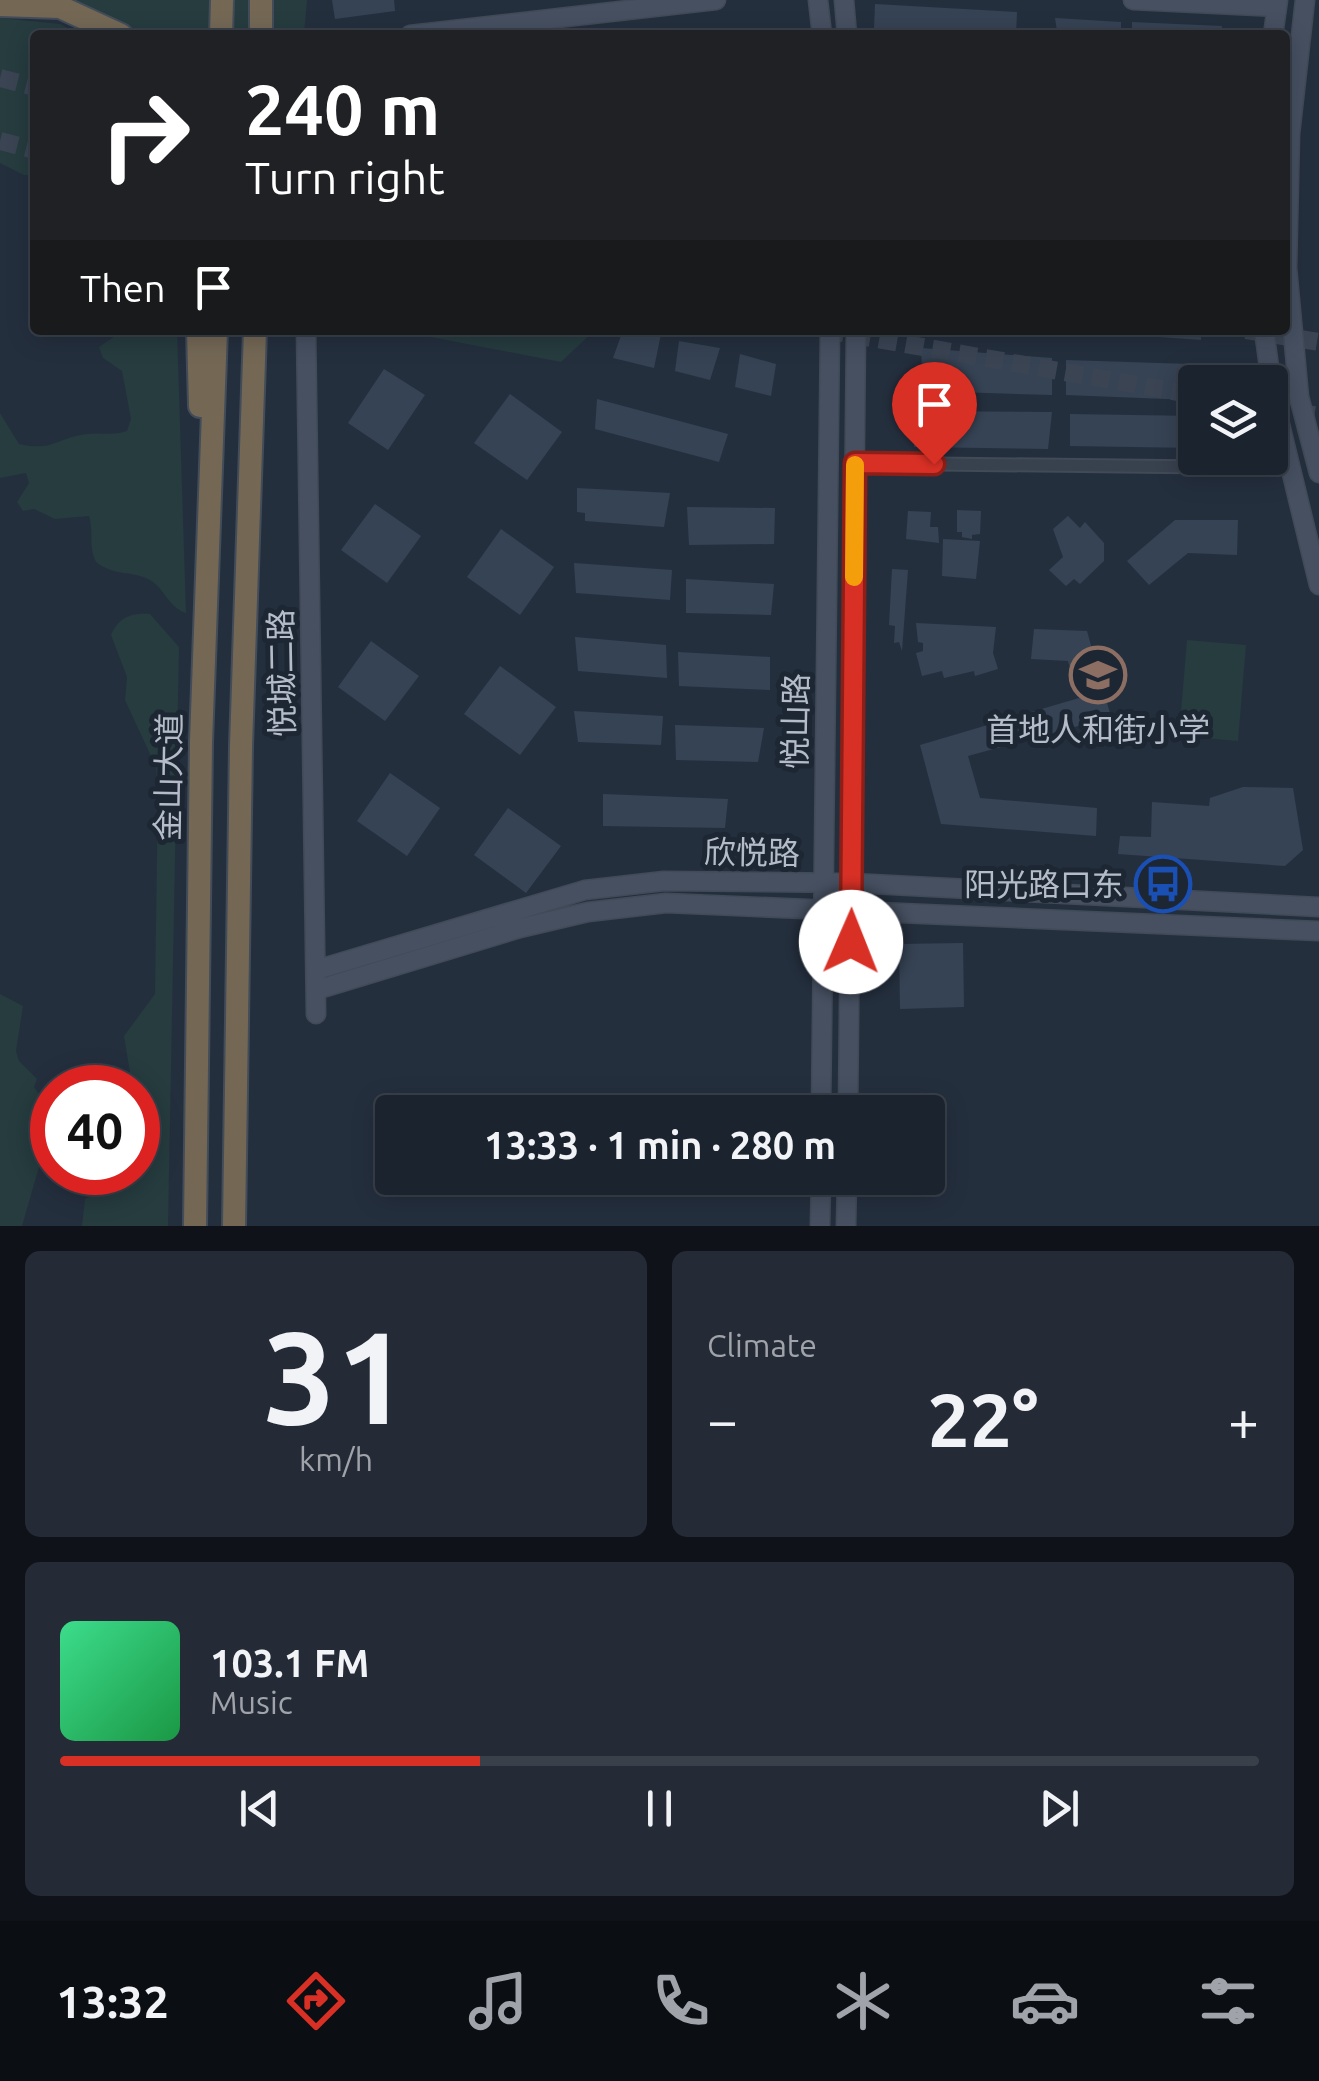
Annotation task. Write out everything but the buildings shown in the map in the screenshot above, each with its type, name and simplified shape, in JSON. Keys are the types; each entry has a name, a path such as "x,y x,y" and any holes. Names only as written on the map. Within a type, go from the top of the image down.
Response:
{"highway":[{"path":"221,30 222,0"},
{"path":"261,0 261,30"},
{"path":"0,4 60,7 111,30"},
{"path":"198,335 200,414 213,474"},
{"name":"金山大道","path":"195,1226 201,742 216,335"},
{"path":"234,1226 241,746 255,335"}],"main road":[{"path":"454,30 716,0"},
{"path":"818,0 821,30"},
{"path":"844,0 847,30"},
{"path":"1133,0 1277,3 1274,30"},
{"path":"1290,134 1305,0"},
{"path":"1290,300 1299,398 1319,472"},
{"name":"悦城二路","path":"306,335 316,1014"},
{"name":"悦山路","path":"821,1095 830,335"},
{"name":"悦山路","path":"848,1095 856,335"},
{"path":"1265,335 1273,396 1319,585"},
{"name":"欣悦路","path":"316,970 585,890 664,881 852,883 1319,907"},
{"path":"1294,906 1319,896"},
{"name":"欣悦路","path":"316,990 588,912 666,903 1319,930"},
{"path":"235,1177 244,1226"},
{"path":"820,1226 821,1195"},
{"path":"846,1226 847,1195"}],"street":[{"path":"855,463 1289,468"}],"green space":[{"path":"51,0 307,0 304,30 125,30 88,7"},
{"path":"0,18 60,24 71,30 30,30 30,176 0,163"},
{"path":"117,335 177,335 186,613 175,607 150,580 110,570 96,562 89,516 55,519 34,509 23,511 17,502 29,483 26,473 0,478 0,413 19,444 31,446 127,431 131,419 122,371 103,358 99,347"},
{"path":"420,335 590,335 561,362"},
{"path":"150,614 179,647 168,1226 82,1226 85,1199 95,1195 160,1195 160,1065 129,1065 124,1036 155,994 156,767 125,700 127,677 111,635 126,617"},
{"path":"1187,640 1246,645 1238,741 1179,736"},
{"path":"0,994 23,1006 16,1051 19,1061 30,1072 31,1195 22,1226 0,1226"}],"tunnel":[{"path":"0,78 30,86"},
{"path":"0,141 30,149"},
{"path":"854,335 1178,392"},
{"path":"1276,335 1319,342"},
{"path":"1288,411 1319,416"}],"slow traffic":[{"path":"854,577 855,465"}],"place":[{"name":"首地人和街小学","path":"1098,675"},
{"name":"阳光路口东","path":"1163,884"}],"route":[{"path":"851,942 855,463 934,464"}]}
